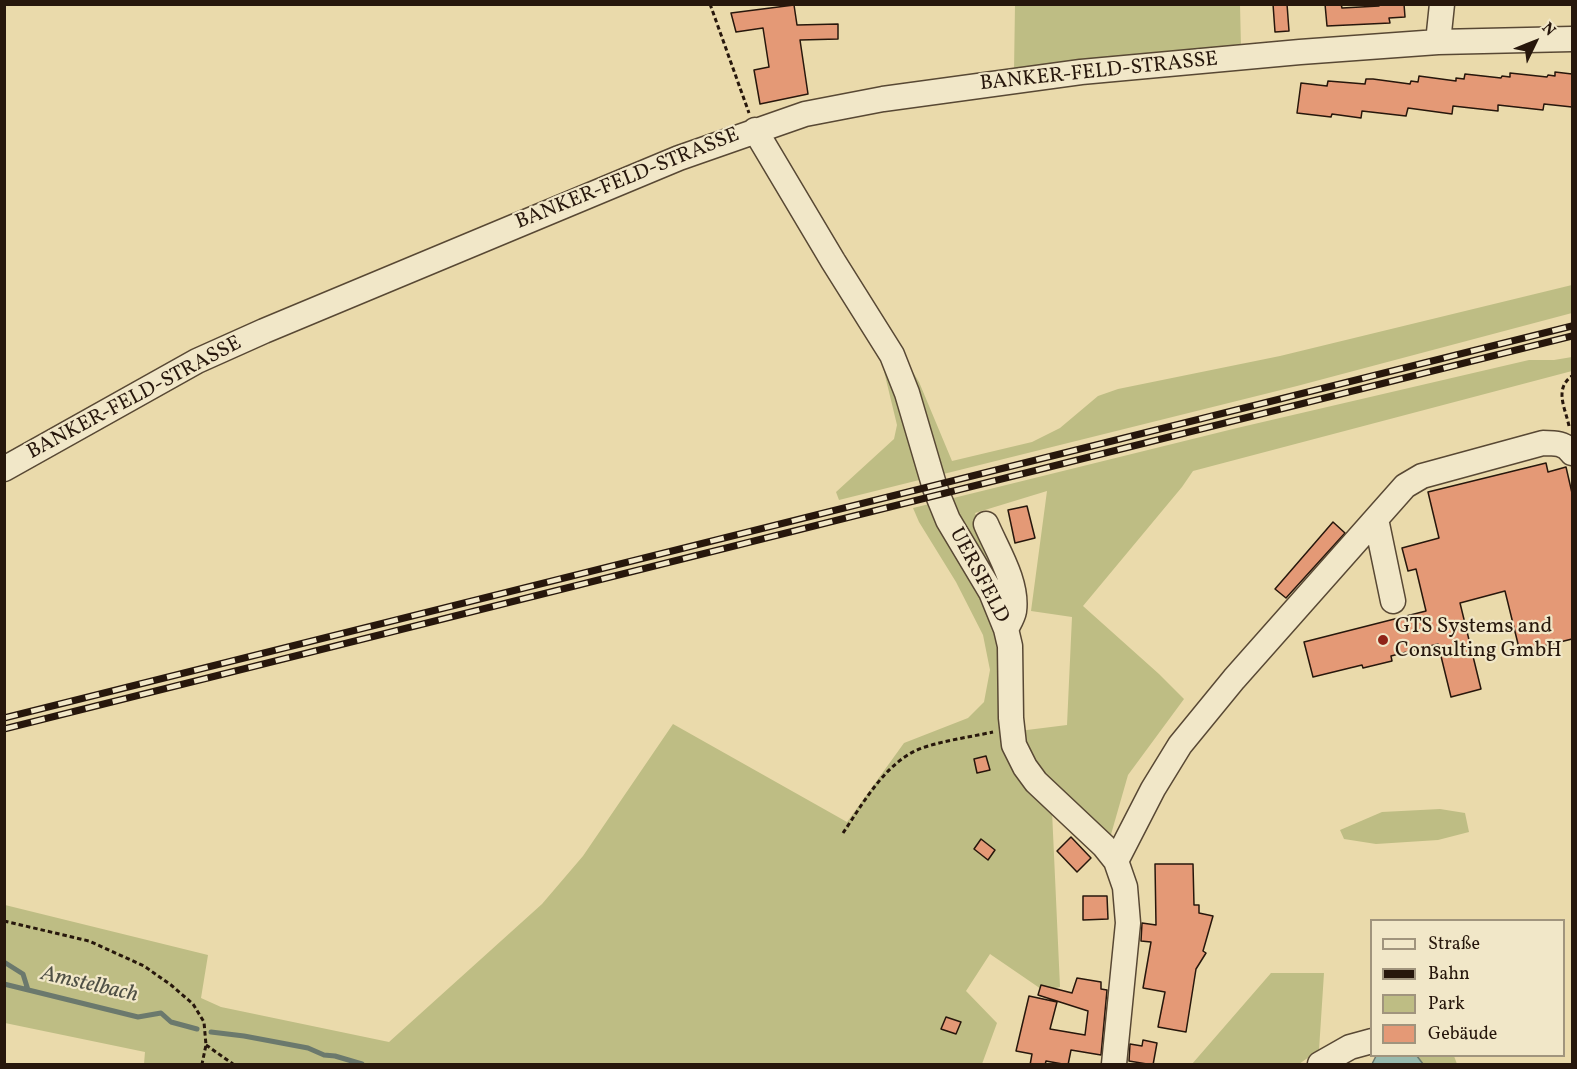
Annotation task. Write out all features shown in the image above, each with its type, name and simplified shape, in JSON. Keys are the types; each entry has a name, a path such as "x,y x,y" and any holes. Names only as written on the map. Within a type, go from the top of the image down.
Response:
{"street":[{"path":"1438,42 1442,4"},
{"name":"BANKER-FELD-STRASSE","path":"4,470 197,361 226,348 679,158 805,114 883,99 1000,82 1300,52 1438,42 1572,39"},
{"name":"UERSFELD","path":"755,130 892,355 907,393 935,488 944,510 991,592 1006,629 1010,646 1014,745 1036,782 1104,846 1116,861 1125,887 1128,923 1114,1065"},
{"path":"1116,861 1153,789 1180,745 1234,680 1405,486 1422,476 1543,443 1558,443 1570,450"},
{"path":"1376,519 1393,601"},
{"path":"986,524 1010,579 1014,596 1014,613 1006,629"},
{"path":"1320,1065 1350,1047 1370,1041"}],"path":[{"path":"710,4 755,130"},
{"path":"1570,450 1572,440 1562,392 1565,382 1572,376"},
{"path":"843,832 881,779 907,756 923,747 1012,728"},
{"path":"4,921 89,941 144,966 193,1004 204,1022 206,1046 202,1065"},
{"path":"206,1046 233,1065"}],"green space":[{"path":"1015,5 1240,5 1241,47 1014,71"},
{"path":"1572,285 1572,313 1297,386 839,500 836,492 894,439 897,425 882,363 857,315 884,325 919,382 952,461 1032,442 1060,428 1098,396 1118,389 1280,356"},
{"path":"1572,357 1572,371 1193,471 1083,606 1184,699 1128,775 1110,838 1052,811 1060,987 1044,991 990,954 966,991 997,1023 982,1064 144,1064 145,1052 5,1023 5,905 208,955 201,998 221,1007 389,1042 542,904 583,856 673,724 847,822 904,743 968,718 984,702 990,670 983,635 956,582 919,522 913,508 1237,428 1529,360","holes":["1047,491 1031,611 1072,617 1067,725 1019,731 1003,573 975,513"]},
{"path":"1440,809 1465,813 1469,832 1438,840 1376,844 1344,839 1340,830 1382,812"},
{"path":"1271,973 1324,973 1319,1050 1299,1064 1192,1064"},
{"path":"1418,1057 1454,1057 1457,1064 1423,1064"}],"water":[{"path":"1376,1057 1418,1057 1423,1064 1372,1064"}],"building":[{"path":"1273,4 1287,4 1289,31 1275,32"},
{"path":"1325,4 1341,4 1342,8 1404,4 1405,17 1389,18 1390,23 1327,26"},
{"path":"794,5 797,25 838,24 838,39 800,40 808,94 760,104 754,70 769,67 763,28 736,32 731,13"},
{"path":"1555,72 1572,74 1572,107 1544,104 1543,110 1498,105 1498,111 1453,106 1452,114 1408,108 1406,116 1362,111 1361,118 1297,113 1301,83 1327,86 1328,81 1365,84 1366,79 1373,79 1410,84 1411,81 1418,82 1419,76 1456,81 1456,78 1464,79 1465,74 1501,78 1502,76 1510,77 1510,73 1547,77 1548,75 1555,76"},
{"path":"1546,463 1548,472 1566,467 1572,493 1572,639 1520,652 1505,591 1460,603 1481,689 1451,697 1438,644 1391,656 1392,661 1363,668 1362,665 1313,677 1304,642 1426,611 1416,569 1408,571 1402,548 1439,538 1428,492"},
{"path":"1027,506 1035,538 1015,543 1008,510"},
{"path":"1333,522 1345,533 1286,598 1275,589"},
{"path":"986,756 990,770 977,773 974,759"},
{"path":"1071,837 1091,858 1077,872 1057,851"},
{"path":"981,839 995,850 988,860 974,849"},
{"path":"1155,864 1193,864 1194,905 1199,905 1199,913 1213,916 1203,951 1206,953 1196,969 1186,1032 1158,1027 1165,992 1143,988 1151,942 1141,941 1142,923 1156,925"},
{"path":"1083,896 1107,896 1108,919 1083,920"},
{"path":"1077,978 1101,982 1101,989 1107,990 1101,1055 1071,1050 1068,1065 1046,1061 1045,1065 1030,1065 1032,1054 1016,1051 1029,996 1057,1002 1050,1029 1085,1035 1088,1011 1038,995 1041,985 1072,993"},
{"path":"946,1017 961,1022 956,1034 941,1029"},
{"path":"1143,1040 1157,1043 1153,1065 1129,1061 1130,1044 1142,1046"}],"waterway":[{"path":"4,962 23,974 28,990"},
{"name":"Amstelbach","path":"4,984 138,1017 161,1013 171,1022 197,1029"},
{"name":"Amstelbach","path":"211,1032 308,1048 324,1055 362,1064"}],"railway":[{"path":"4,718 1572,326"},
{"path":"4,729 1572,336"}],"place":[{"name":"GTS Systems and Consulting GmbH","path":"1383,640"}]}
